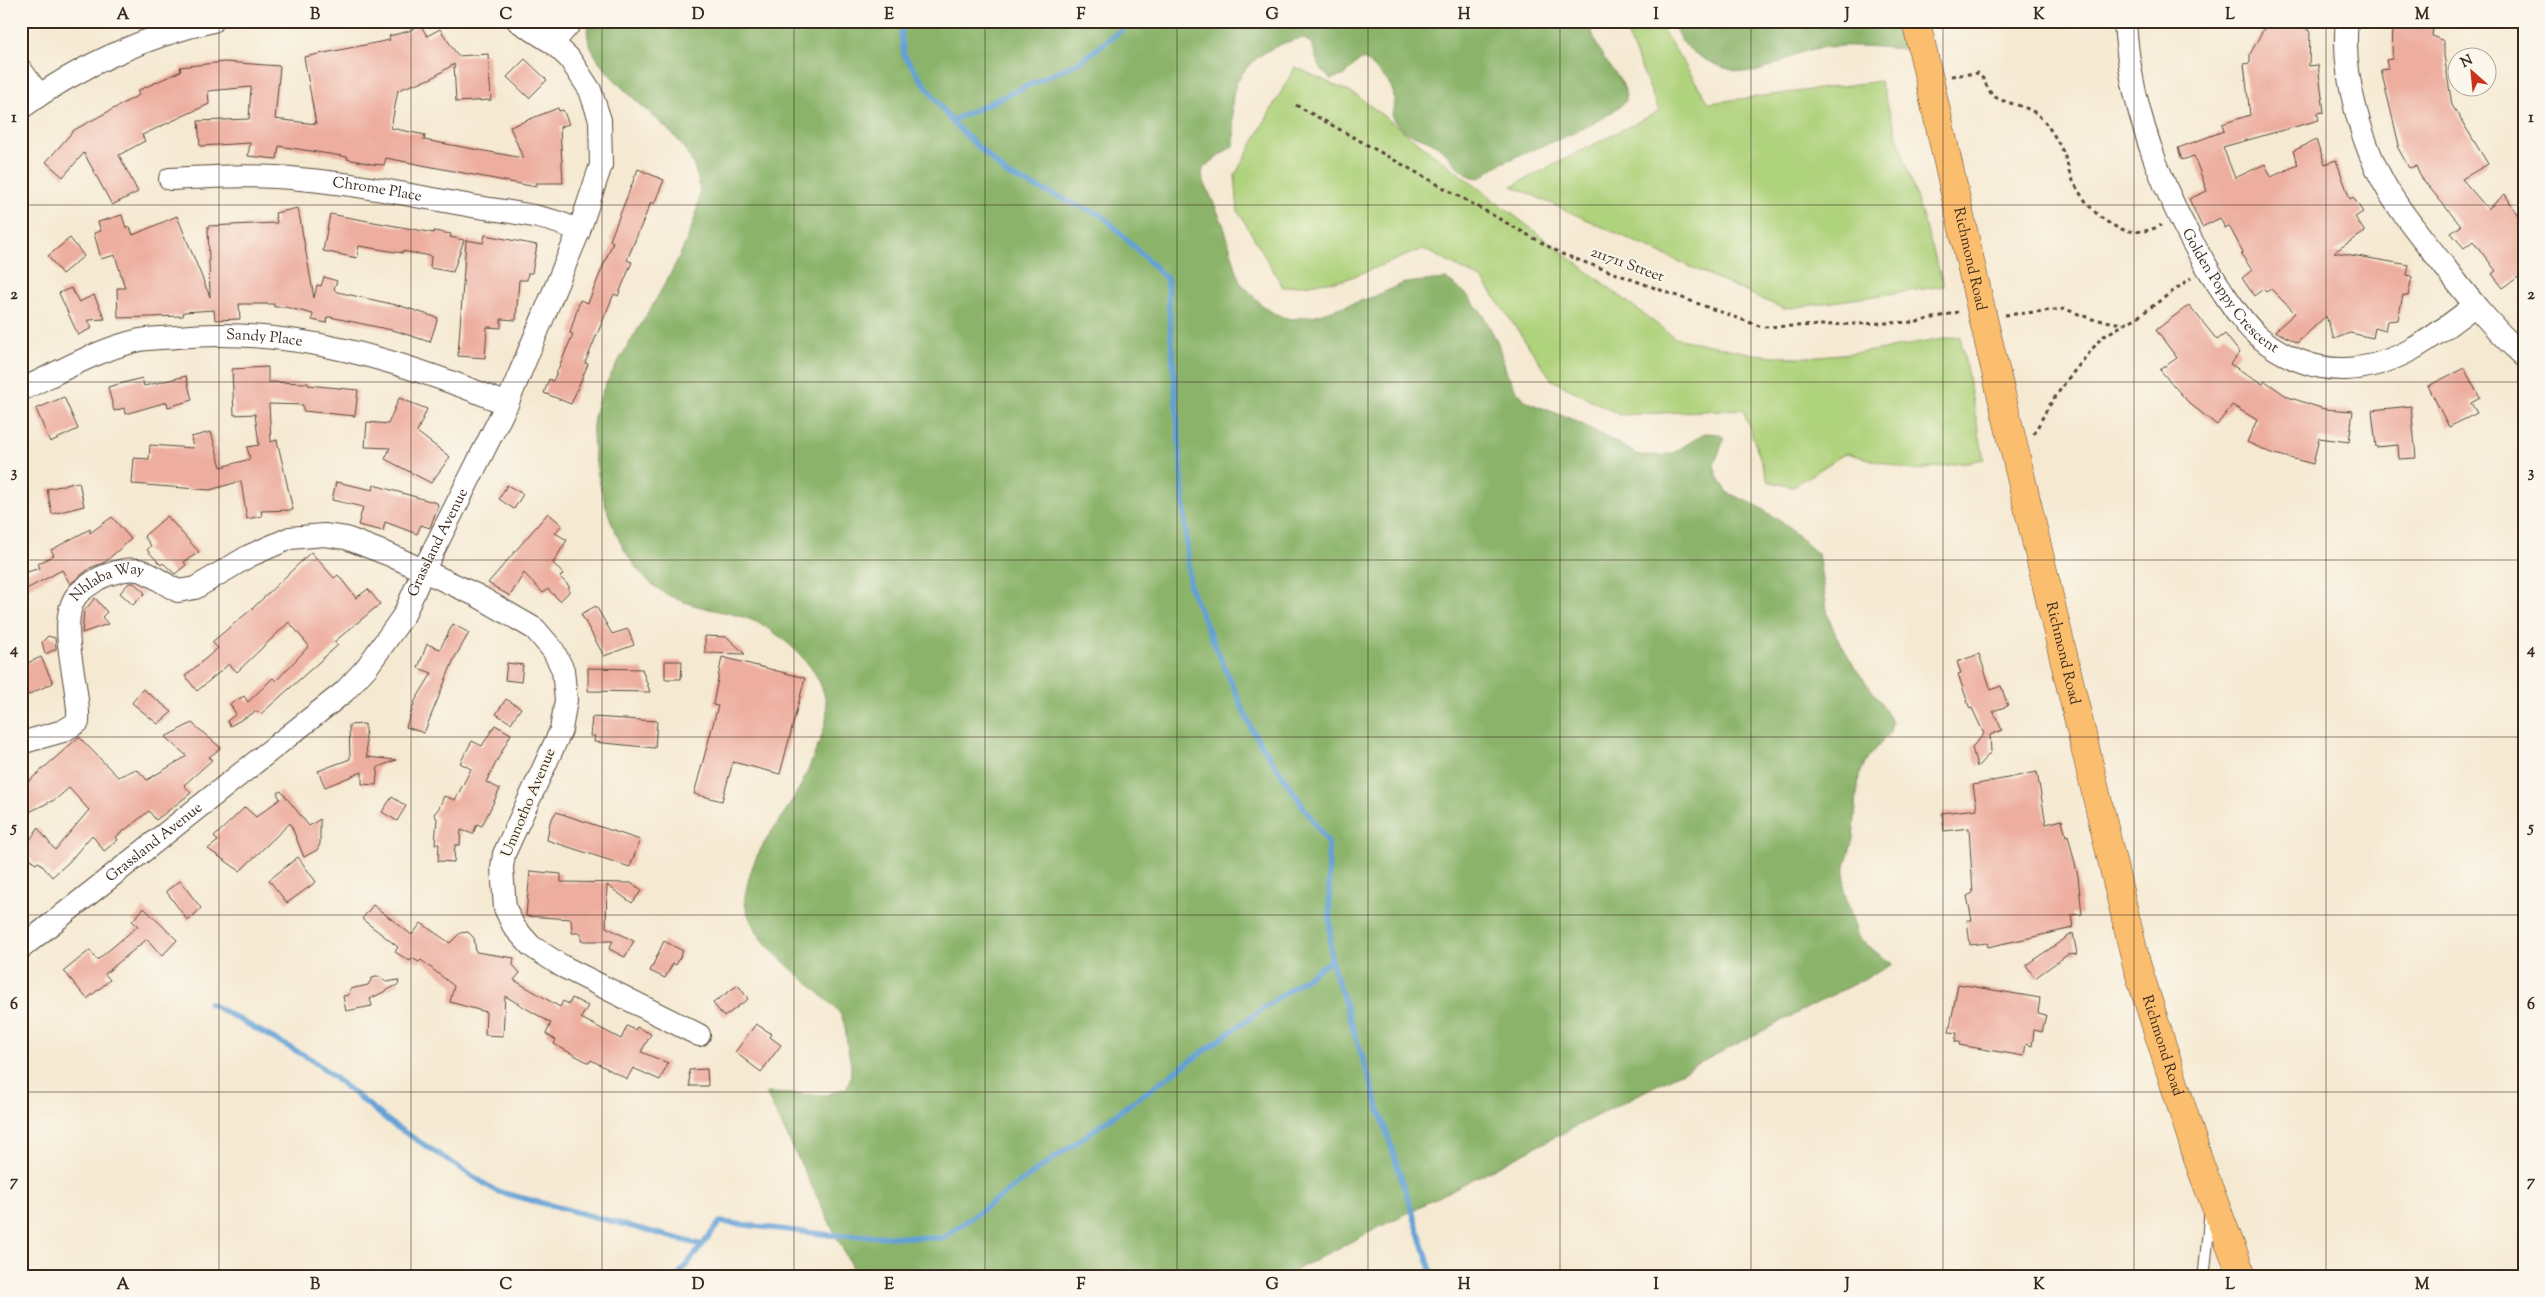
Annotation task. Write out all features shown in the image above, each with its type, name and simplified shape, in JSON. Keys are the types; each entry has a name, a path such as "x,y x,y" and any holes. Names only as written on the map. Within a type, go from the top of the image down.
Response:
{"highway":[{"name":"Richmond Road","path":"1916,21 2018,466 2137,966 2212,1196 2242,1276"}],"street":[{"path":"21,70 30,101 111,55 189,27 214,21"},
{"name":"Grassland Avenue","path":"21,948 344,692 367,667 404,615 423,571 507,404 579,231 601,165 600,120 590,90 570,58 553,43 518,21"},
{"path":"553,43 572,21"},
{"name":"Golden Poppy Crescent","path":"2125,21 2126,42 2144,123 2167,190 2206,266 2229,301 2258,336 2278,351 2305,363 2328,368 2375,365 2398,358 2474,306"},
{"path":"2347,21 2348,64 2356,107 2369,150 2389,192 2474,306 2524,356"},
{"name":"Chrome Place","path":"170,179 240,176 298,178 519,214 566,224 579,231"},
{"name":"Sandy Place","path":"21,390 115,347 141,340 210,334 292,339 366,355 455,382 507,404"},
{"name":"Nhlaba Way","path":"21,743 63,732 78,722 77,694 69,645 70,610 76,596 98,578 126,568 136,568 178,591 186,591 206,583 249,556 290,538 324,534 346,538 423,571"},
{"name":"Umnotho Avenue","path":"423,571 478,596 535,629 553,650 563,670 566,700 561,730 504,854 502,868 505,908 509,918 536,951 699,1035"}],"lane":[{"path":"2204,1276 2212,1196"}],"path":[{"path":"1945,76 1977,73 1995,96 2031,111 2041,118 2064,156 2070,174 2085,199 2114,227 2122,231 2146,232 2179,215"},
{"name":"211711 Street","path":"1296,105 1562,254 1762,327 1917,322 1982,312 2065,309 2087,318 2124,324"},
{"path":"2018,466 2047,409 2102,337 2152,307 2206,266"}],"green space":[{"path":"589,21 1589,21 1600,52 1623,84 1626,101 1612,112 1582,129 1500,164 1481,177 1470,176 1458,167 1439,147 1403,130 1397,125 1392,118 1394,94 1392,88 1384,77 1364,59 1357,62 1344,76 1330,79 1319,67 1312,44 1303,38 1269,50 1249,65 1242,74 1236,84 1232,101 1234,145 1203,168 1202,177 1223,224 1240,282 1262,305 1278,316 1292,319 1313,316 1373,297 1404,283 1446,279 1465,293 1482,313 1498,343 1506,371 1516,390 1527,402 1574,420 1639,455 1661,456 1673,453 1705,433 1720,434 1724,439 1714,465 1717,476 1728,493 1756,505 1783,523 1818,554 1828,616 1836,635 1855,668 1880,701 1892,722 1890,732 1869,756 1859,775 1853,839 1845,866 1844,891 1858,937 1893,964 1284,1276 856,1276 766,1093 826,1095 847,1088 851,1069 843,1021 835,1007 765,943 749,918 745,904 749,878 756,858 794,798 811,764 825,724 826,700 819,681 807,662 778,635 746,618 679,600 652,584 636,568 613,526 599,480 595,457 594,416 604,388 613,371 656,300 682,250 698,203 699,184 689,156 674,135 607,72 595,55 588,38"},
{"path":"1622,21 1657,21 1709,103 1880,81 1944,286 1784,309 1512,186 1659,111"},
{"path":"1672,21 1899,21 1906,49 1860,46 1826,47 1799,53 1758,71 1739,71 1717,65 1697,55 1681,40"},
{"path":"1295,67 1356,95 1675,338 1754,354 1797,358 1873,351 1960,336 1984,459 1914,471 1846,453 1792,487 1768,481 1743,409 1620,415 1552,380 1483,280 1423,249 1344,280 1283,287 1238,211 1235,175"}],"building":[{"path":"2268,21 2307,21 2307,30 2310,30 2309,66 2318,65 2324,112 2317,113 2319,120 2223,147 2235,178 2265,164 2271,177 2298,165 2293,151 2316,140 2325,164 2336,160 2350,199 2353,197 2363,212 2355,217 2365,232 2334,252 2409,265 2407,275 2412,276 2408,296 2403,295 2398,320 2387,321 2385,331 2375,328 2373,338 2350,333 2334,339 2326,316 2297,343 2275,331 2295,313 2271,289 2266,292 2263,289 2254,296 2242,278 2252,270 2241,254 2243,252 2229,226 2225,228 2220,218 2202,227 2189,199 2207,191 2194,156 2182,160 2178,148 2224,131 2222,124 2250,115 2244,64 2250,63 2250,54"},
{"path":"2393,21 2434,21 2432,36 2444,41 2448,98 2451,98 2452,105 2488,164 2462,179 2488,209 2505,194 2524,226 2524,273 2503,288 2492,274 2496,271 2473,241 2464,248 2451,233 2461,226 2420,176 2416,166 2409,168 2397,146 2399,145 2381,70 2388,69 2386,60 2392,59"},
{"path":"420,24 427,36 440,29 458,56 488,54 491,100 456,102 454,64 432,78 398,90 391,128 425,135 424,140 523,158 510,127 558,108 559,111 563,110 569,124 560,127 563,183 536,183 536,187 386,158 384,165 372,164 347,159 348,157 279,146 277,159 248,156 250,143 200,146 198,121 249,119 251,87 208,91 209,104 142,135 145,141 119,155 138,192 112,205 84,153 63,177 46,162 74,130 139,95 137,91 181,71 180,67 224,62 280,66 275,119 316,124 304,57 390,40 389,36 409,31"},
{"path":"525,59 547,80 529,98 507,77"},
{"path":"638,169 664,180 654,204 651,202 627,260 632,262 618,296 614,294 585,363 588,364 571,404 544,393 549,379 553,381 573,334 570,333 580,300 588,303 613,242 610,240"},
{"path":"298,208 314,298 317,285 321,286 324,277 337,281 334,289 337,292 401,306 438,318 430,342 396,331 330,317 327,317 326,323 312,320 313,314 285,307 274,307 274,304 239,304 240,319 215,320 214,310 184,312 183,316 118,318 117,288 125,288 115,255 101,259 94,233 101,231 98,222 122,215 126,228 130,227 133,235 177,216 210,297 208,226 277,223 275,213"},
{"path":"330,214 434,233 434,231 451,234 450,237 464,240 453,272 430,268 431,256 402,251 402,253 359,246 357,258 323,251"},
{"path":"485,235 537,245 532,273 528,273 527,280 519,280 516,320 501,319 501,328 487,327 485,358 458,356 466,240 483,243"},
{"path":"70,238 84,256 62,274 48,256"},
{"path":"71,288 79,302 94,295 105,319 88,320 92,328 78,335 59,293"},
{"path":"2189,305 2217,340 2225,334 2240,353 2230,364 2263,384 2265,381 2288,397 2324,409 2353,411 2349,442 2319,438 2313,464 2271,453 2247,442 2257,420 2232,405 2217,425 2189,403 2160,370 2177,358 2156,330"},
{"path":"268,367 268,382 308,383 308,385 358,390 355,416 303,411 303,405 269,404 271,442 277,440 293,510 261,511 262,516 247,519 241,481 210,490 132,484 134,458 149,459 150,445 193,448 191,437 211,432 221,467 250,459 247,447 259,445 255,414 234,415 232,369"},
{"path":"2464,368 2480,398 2471,403 2477,413 2449,427 2428,386"},
{"path":"186,376 192,400 168,407 167,402 125,414 124,408 114,411 108,387 142,378 144,386"},
{"path":"64,397 78,429 50,442 36,409"},
{"path":"399,398 427,409 417,432 450,457 431,483 385,459 390,448 365,447 367,422 388,424"},
{"path":"2411,406 2416,458 2399,459 2398,445 2376,447 2372,410"},
{"path":"79,482 84,506 52,514 47,489"},
{"path":"336,482 373,490 374,485 437,503 438,506 430,528 421,525 417,534 385,522 383,531 358,525 363,507 332,500"},
{"path":"507,485 523,494 514,509 499,499"},
{"path":"548,513 562,525 555,533 567,540 553,563 563,574 560,577 569,586 569,592 560,601 548,589 543,593 524,573 510,596 488,583"},
{"path":"167,516 199,552 184,562 186,565 175,574 163,563 161,565 147,550 151,546 144,536"},
{"path":"112,517 131,539 105,562 90,568 70,584 62,570 21,592 21,574 40,568 38,564 54,555 51,550 90,529 90,533"},
{"path":"311,552 334,578 338,575 356,598 368,589 380,604 334,642 338,645 261,714 257,711 230,726 227,721 236,714 230,704 244,696 248,702 273,678 276,681 309,646 289,622 237,672 229,664 197,691 185,676 218,648 212,642 253,608"},
{"path":"129,583 134,583 145,593 133,605 120,593"},
{"path":"95,598 107,612 102,617 108,624 82,633 84,611"},
{"path":"596,606 612,634 628,629 634,645 604,656 581,614"},
{"path":"453,624 469,633 454,659 424,733 406,727 415,701 432,673 418,668 427,644 440,649"},
{"path":"48,636 55,638 56,649 45,654 42,642"},
{"path":"705,636 727,637 745,654 705,653"},
{"path":"1979,654 1991,690 2001,686 2008,706 1993,711 2002,730 1990,735 1991,752 1977,767 1972,747 1984,734 1972,708 1970,709 1958,674 1961,673 1957,662"},
{"path":"41,657 53,683 21,698 21,666"},
{"path":"722,657 805,678 780,774 733,762 722,801 694,794 718,706 713,705"},
{"path":"665,661 682,661 681,679 665,679"},
{"path":"507,663 523,665 521,682 505,680"},
{"path":"588,668 642,669 650,692 588,691"},
{"path":"143,689 172,712 158,724 132,703"},
{"path":"506,699 521,708 511,723 496,714"},
{"path":"592,717 657,721 655,748 594,742 595,736 590,736"},
{"path":"192,723 221,748 209,757 212,760 184,785 191,793 156,820 149,811 116,837 118,840 104,851 92,835 69,862 52,877 39,862 35,864 24,849 38,828 55,850 89,810 69,788 56,799 21,816 21,788 79,737 118,777 134,770 139,771 147,780 187,756 165,737"},
{"path":"365,724 367,757 396,760 378,767 376,785 362,784 362,772 325,787 318,771 350,759 349,725"},
{"path":"495,725 511,734 486,782 500,789 482,826 477,824 473,834 461,830 460,845 455,845 454,862 438,861 439,844 435,844 437,819 434,814 444,796 455,800 471,769 460,763 472,741 482,746"},
{"path":"2037,772 2046,824 2062,820 2066,836 2068,835 2078,876 2082,914 2071,915 2073,928 1988,947 1987,943 1970,945 1967,920 1972,920 1967,896 1973,893 1969,828 1944,831 1942,813 1977,809 1973,785"},
{"path":"281,791 309,826 320,819 320,844 317,850 304,857 290,823 240,871 208,849 218,841 214,837 245,807 256,817 280,799 277,793"},
{"path":"392,797 406,806 397,821 382,812"},
{"path":"556,812 640,840 630,867 547,840 550,822"},
{"path":"298,857 316,882 287,903 269,880"},
{"path":"530,871 561,874 561,882 631,883 642,890 632,903 607,885 606,927 634,941 625,957 609,949 613,941 581,941 581,933 572,933 571,919 526,916"},
{"path":"180,881 201,908 188,921 166,891"},
{"path":"373,905 412,935 421,923 450,943 460,933 468,932 474,938 476,952 514,958 513,965 520,973 514,980 560,1007 563,1001 569,1004 572,998 588,1006 581,1018 621,1039 627,1026 635,1030 637,1027 651,1034 641,1052 668,1063 660,1080 633,1068 627,1079 591,1060 589,1063 554,1044 556,1040 546,1034 551,1023 505,996 503,1036 485,1035 486,1012 450,1002 454,986 421,960 419,962 412,958 410,961 395,952 398,947 362,919"},
{"path":"144,908 177,940 162,956 147,939 105,974 110,980 87,999 64,971 90,950 97,960 138,926 132,921"},
{"path":"2073,933 2077,954 2067,955 2035,978 2026,965"},
{"path":"664,941 683,951 676,965 673,963 665,978 650,971"},
{"path":"380,977 386,982 398,980 399,984 370,999 372,1006 346,1011 343,996 349,995 350,989 368,985 372,978"},
{"path":"1958,984 2040,998 2038,1013 2046,1015 2042,1032 2034,1030 2032,1046 2026,1044 2024,1056 1959,1045 1960,1042 1955,1042 1957,1033 1949,1032"},
{"path":"738,985 748,999 724,1017 713,1003"},
{"path":"756,1024 772,1034 770,1037 781,1045 761,1072 735,1052"},
{"path":"707,1069 708,1086 690,1086 689,1070"}],"waterway":[{"path":"905,21 901,33 904,55 951,121 1008,175 1103,216 1167,279 1190,588 1253,732 1328,843 1331,960 1433,1276"},
{"path":"951,121 1081,61 1133,21"},
{"path":"678,1276 720,1222 830,1235 943,1238 1331,960"},
{"path":"209,1003 311,1059 395,1126 496,1191 702,1245"}]}
